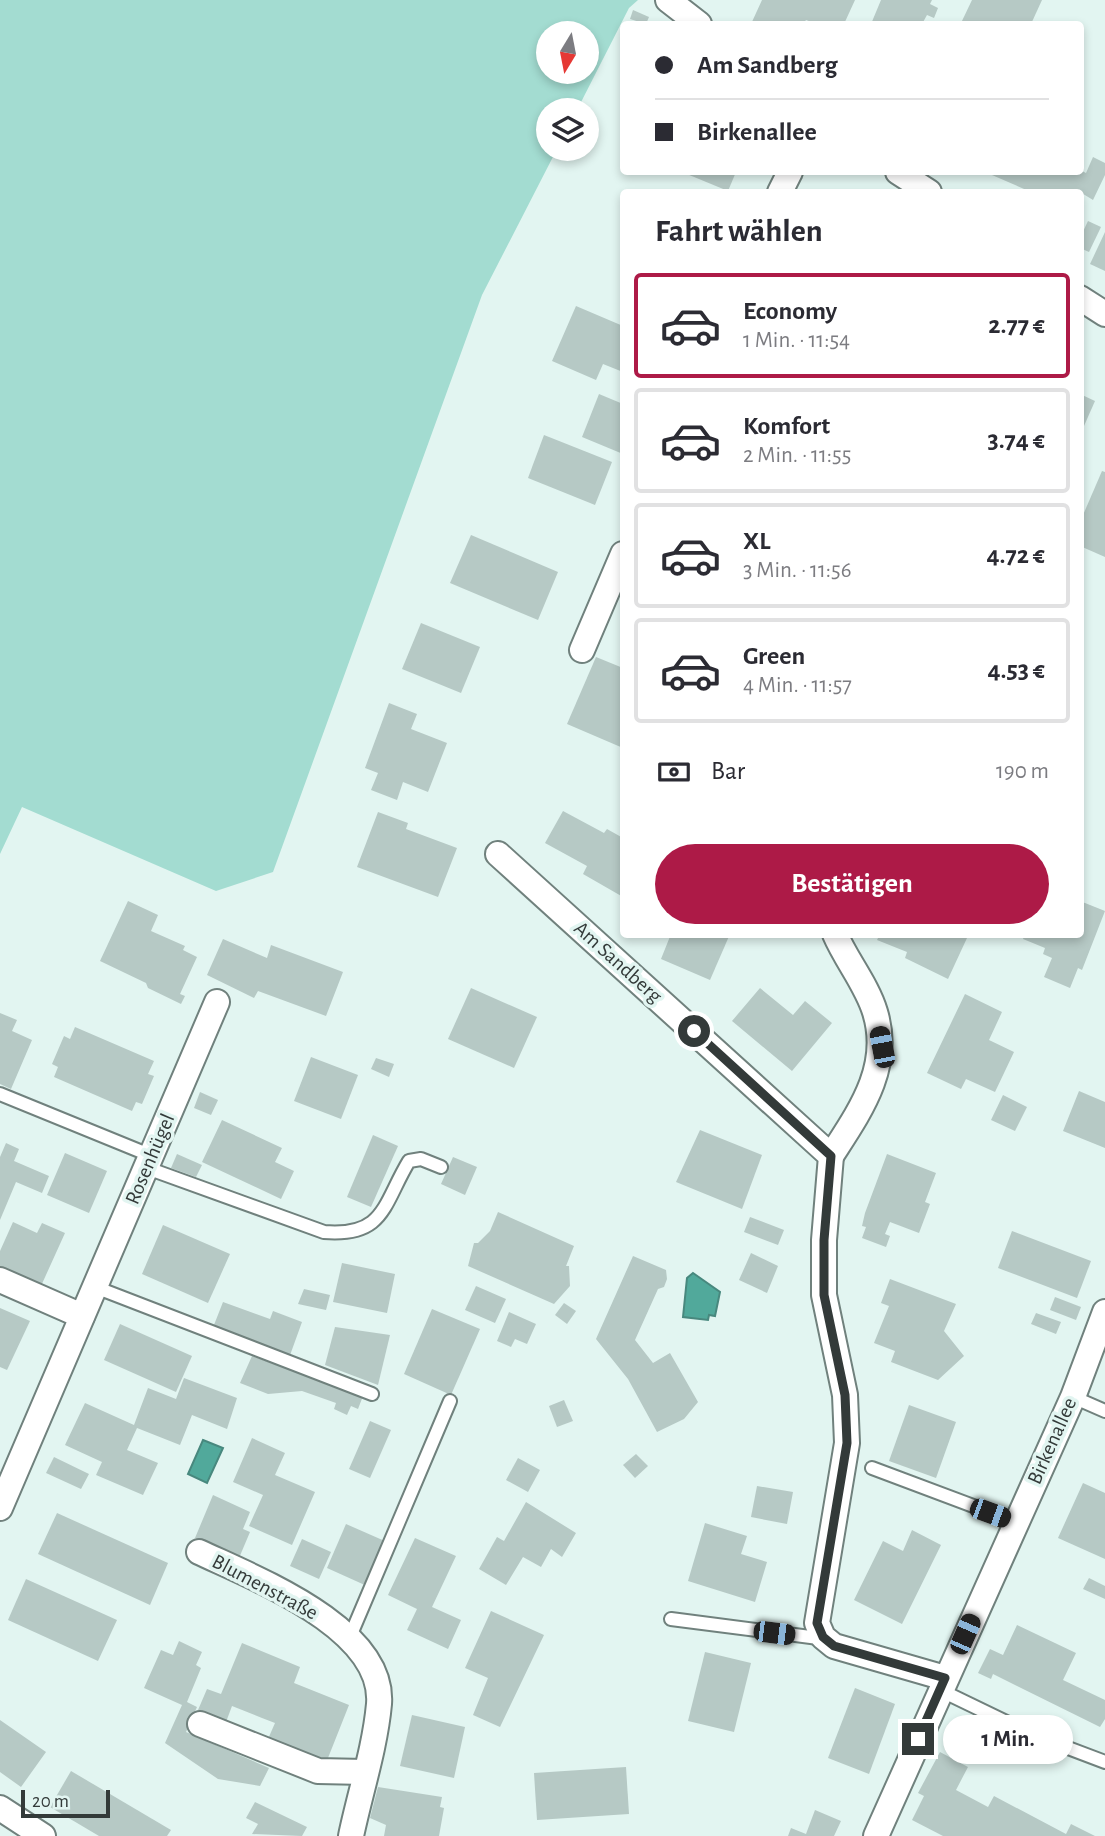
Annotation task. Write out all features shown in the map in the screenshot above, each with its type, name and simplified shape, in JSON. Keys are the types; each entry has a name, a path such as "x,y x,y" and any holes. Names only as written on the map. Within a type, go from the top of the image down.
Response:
{"street":[{"path":"668,0 695,21"},
{"path":"903,175 924,189"},
{"path":"1084,301 1105,314"},
{"path":"582,650 620,561"},
{"name":"Am Sandberg","path":"498,853 831,1156"},
{"path":"837,938 875,1010 882,1047 877,1074 860,1110 831,1156 824,1240 824,1295 845,1395 847,1443 817,1623 826,1639 834,1646 942,1684"},
{"name":"Rosenhügel","path":"0,1508 217,1002"},
{"path":"0,1280 82,1316"},
{"name":"Birkenallee","path":"876,1836 1073,1397 1105,1312"},
{"name":"Blumenstraße","path":"200,1552 308,1605 349,1639 372,1669 379,1702 351,1836"},
{"path":"200,1724 318,1771 365,1772"},
{"path":"0,1808 43,1836"}],"lane":[{"path":"0,1094 150,1162 324,1232 341,1233 365,1228 378,1220 409,1161 421,1159 441,1167"},
{"path":"94,1287 372,1394"},
{"path":"1073,1397 1105,1411"},
{"path":"349,1639 450,1401"},
{"path":"872,1468 1016,1522"},
{"path":"671,1619 826,1639"},
{"path":"942,1684 1031,1734 1105,1762"}],"shaded area":[{"path":"0,0 638,0 620,21 599,67 599,21 536,21 536,84 590,84 583,98 536,98 536,161 551,161 482,295 273,872 216,891 22,807 0,854"},
{"path":"693,1273 720,1292 715,1316 709,1315 708,1320 683,1317 687,1278"},
{"path":"203,1440 223,1448 207,1483 188,1474"}],"building":[{"path":"762,0 855,0 845,21 752,21"},
{"path":"881,0 932,0 930,4 938,8 934,18 927,15 924,21 872,21"},
{"path":"972,0 1042,0 1032,21 962,21"},
{"path":"633,10 649,17 647,21 630,19"},
{"path":"1093,157 1105,163 1105,175 1093,200 1084,194 1084,189 1024,189 992,175 1084,175 1084,172 1086,173"},
{"path":"689,175 735,175 729,189"},
{"path":"1088,221 1101,227 1089,252 1084,250 1084,230"},
{"path":"1105,232 1105,271 1090,264"},
{"path":"576,306 620,325 620,371 603,364 596,380 552,361"},
{"path":"599,394 620,403 620,453 582,437"},
{"path":"1084,396 1095,401 1084,426"},
{"path":"544,435 612,462 595,505 528,478"},
{"path":"1102,471 1105,472 1105,557 1084,548 1084,513"},
{"path":"471,535 558,572 538,620 450,583"},
{"path":"421,623 480,647 461,693 402,669"},
{"path":"596,657 620,667 620,747 567,724"},
{"path":"389,703 417,714 411,729 447,743 428,792 403,782 397,800 371,790 378,773 365,768"},
{"path":"563,811 604,833 607,829 620,836 620,895 583,874 587,866 545,843"},
{"path":"378,812 408,823 406,829 457,848 438,897 357,867"},
{"path":"128,901 158,915 151,931 185,946 183,950 197,957 180,994 185,996 181,1004 148,988 146,983 100,961"},
{"path":"1084,903 1105,911 1082,970 1078,968 1070,988 1044,977 1052,958 1043,954 1045,948 1023,939 1084,938"},
{"path":"669,938 728,938 710,980 661,959"},
{"path":"967,938 948,979 905,958 907,952 877,940"},
{"path":"223,939 267,958 271,945 343,972 326,1016 258,991 254,998 207,975"},
{"path":"471,988 537,1017 514,1068 448,1039"},
{"path":"760,988 793,1015 805,1001 832,1023 792,1071 732,1021"},
{"path":"965,994 1002,1012 989,1040 1014,1052 995,1092 966,1079 961,1089 927,1073"},
{"path":"0,1013 17,1020 12,1031 32,1040 11,1089 0,1084"},
{"path":"75,1027 154,1061 148,1074 154,1076 142,1104 136,1102 132,1111 54,1077 58,1067 52,1064 64,1036 70,1039"},
{"path":"311,1057 358,1075 341,1119 294,1101"},
{"path":"376,1058 394,1064 389,1077 371,1069"},
{"path":"1079,1091 1105,1102 1105,1148 1063,1131"},
{"path":"200,1092 218,1100 211,1115 194,1108"},
{"path":"1003,1095 1027,1107 1015,1131 991,1120"},
{"path":"222,1120 282,1148 275,1162 294,1171 281,1199 202,1162"},
{"path":"700,1130 762,1155 742,1209 676,1182"},
{"path":"373,1135 398,1146 371,1207 347,1197"},
{"path":"6,1143 19,1149 14,1161 49,1176 42,1193 16,1182 0,1220 0,1157"},
{"path":"65,1153 107,1171 89,1213 47,1195"},
{"path":"177,1154 202,1165 196,1177 171,1168"},
{"path":"887,1154 936,1173 925,1202 930,1204 919,1233 890,1222 885,1234 890,1236 886,1247 862,1238 866,1227 862,1226"},
{"path":"453,1157 477,1167 465,1195 441,1184"},
{"path":"498,1212 574,1246 566,1266 569,1266 570,1286 554,1304 468,1266 474,1243 478,1243 490,1231"},
{"path":"750,1217 784,1230 778,1245 744,1232"},
{"path":"13,1222 37,1233 42,1223 65,1233 41,1286 0,1268 0,1251"},
{"path":"163,1225 230,1254 208,1303 142,1274"},
{"path":"1012,1231 1091,1261 1077,1298 998,1268"},
{"path":"751,1253 778,1266 767,1293 739,1280"},
{"path":"633,1256 666,1270 667,1279 664,1287 658,1289 635,1340 653,1363 670,1353 698,1402 684,1419 657,1432 628,1379 596,1339"},
{"path":"342,1263 395,1274 387,1313 333,1302"},
{"path":"890,1279 956,1304 944,1331 964,1356 938,1380 891,1362 895,1351 874,1343 889,1306 881,1303"},
{"path":"476,1286 506,1299 495,1323 465,1310"},
{"path":"304,1289 330,1295 326,1310 298,1304"},
{"path":"1055,1297 1081,1307 1076,1320 1050,1310"},
{"path":"223,1302 270,1319 273,1311 302,1322 289,1358 212,1330"},
{"path":"564,1303 576,1311 567,1324 555,1315"},
{"path":"0,1308 30,1321 7,1370 0,1367"},
{"path":"432,1309 480,1329 451,1395 404,1374"},
{"path":"509,1312 536,1324 527,1344 515,1339 511,1347 497,1341"},
{"path":"1036,1313 1061,1322 1056,1334 1031,1324"},
{"path":"120,1324 192,1356 176,1392 104,1360"},
{"path":"335,1327 390,1335 378,1385 325,1365"},
{"path":"252,1356 363,1396 358,1409 351,1406 347,1415 334,1409 336,1403 302,1391 268,1394 240,1383"},
{"path":"184,1378 237,1398 227,1429 192,1415 180,1445 137,1428 127,1450 158,1463 143,1495 96,1475 102,1462 65,1445 85,1403 134,1425 148,1388 176,1399"},
{"path":"564,1400 573,1421 557,1427 549,1406"},
{"path":"909,1405 956,1422 936,1478 889,1461"},
{"path":"370,1421 391,1430 370,1478 349,1469"},
{"path":"252,1438 285,1453 275,1475 315,1492 292,1545 249,1526 263,1495 233,1482"},
{"path":"636,1454 648,1466 635,1478 623,1465"},
{"path":"54,1457 89,1474 81,1489 46,1473"},
{"path":"518,1458 540,1470 528,1492 506,1480"},
{"path":"1083,1483 1105,1493 1105,1559 1058,1538"},
{"path":"757,1486 793,1492 787,1524 751,1517"},
{"path":"213,1495 250,1512 243,1529 250,1532 239,1558 195,1538"},
{"path":"526,1502 576,1533 562,1557 551,1549 541,1567 523,1557 506,1585 479,1569 497,1537 504,1541"},
{"path":"57,1513 168,1563 150,1605 38,1554"},
{"path":"705,1523 747,1536 741,1554 767,1562 755,1602 688,1581"},
{"path":"346,1524 387,1542 367,1586 327,1568"},
{"path":"912,1530 941,1545 902,1624 854,1600 883,1541 903,1551"},
{"path":"415,1538 456,1556 432,1607 461,1620 448,1649 407,1630 417,1609 388,1595"},
{"path":"302,1539 331,1552 319,1579 290,1566"},
{"path":"1089,1578 1105,1586 1105,1599 1083,1589"},
{"path":"26,1579 117,1620 98,1661 8,1620"},
{"path":"491,1611 544,1635 500,1727 473,1715 488,1678 465,1668"},
{"path":"1017,1625 1076,1653 1063,1680 1105,1700 1105,1719 1100,1727 993,1674 991,1679 978,1673 990,1649 1003,1655"},
{"path":"179,1641 202,1652 196,1665 201,1668 187,1702 197,1707 186,1732 269,1768 260,1786 218,1779 165,1743 182,1705 144,1688 161,1650 173,1655"},
{"path":"242,1643 300,1667 294,1683 349,1705 326,1763 268,1739 275,1723 232,1706 226,1722 198,1710 207,1689 221,1694"},
{"path":"705,1652 751,1663 734,1732 688,1721"},
{"path":"855,1688 895,1704 869,1774 828,1758"},
{"path":"412,1715 465,1727 454,1778 400,1766"},
{"path":"0,1720 46,1752 21,1787 0,1772"},
{"path":"940,1752 968,1767 956,1790 988,1807 994,1796 1066,1834 1071,1824 1095,1836 943,1836 912,1820 924,1796 918,1793"},
{"path":"626,1767 629,1814 537,1820 534,1773"},
{"path":"71,1771 171,1830 167,1836 99,1836 50,1807"},
{"path":"378,1787 442,1797 440,1807 444,1808 439,1836 384,1836 386,1825 370,1818"},
{"path":"255,1802 307,1827 302,1836 252,1834 258,1824 246,1818"},
{"path":"815,1810 841,1821 834,1836 788,1836 791,1828 806,1834"}],"route":[{"path":"694,1031 831,1156 824,1240 824,1295 845,1395 847,1443 817,1623 823,1637 834,1646 945,1678 918,1739"}]}
